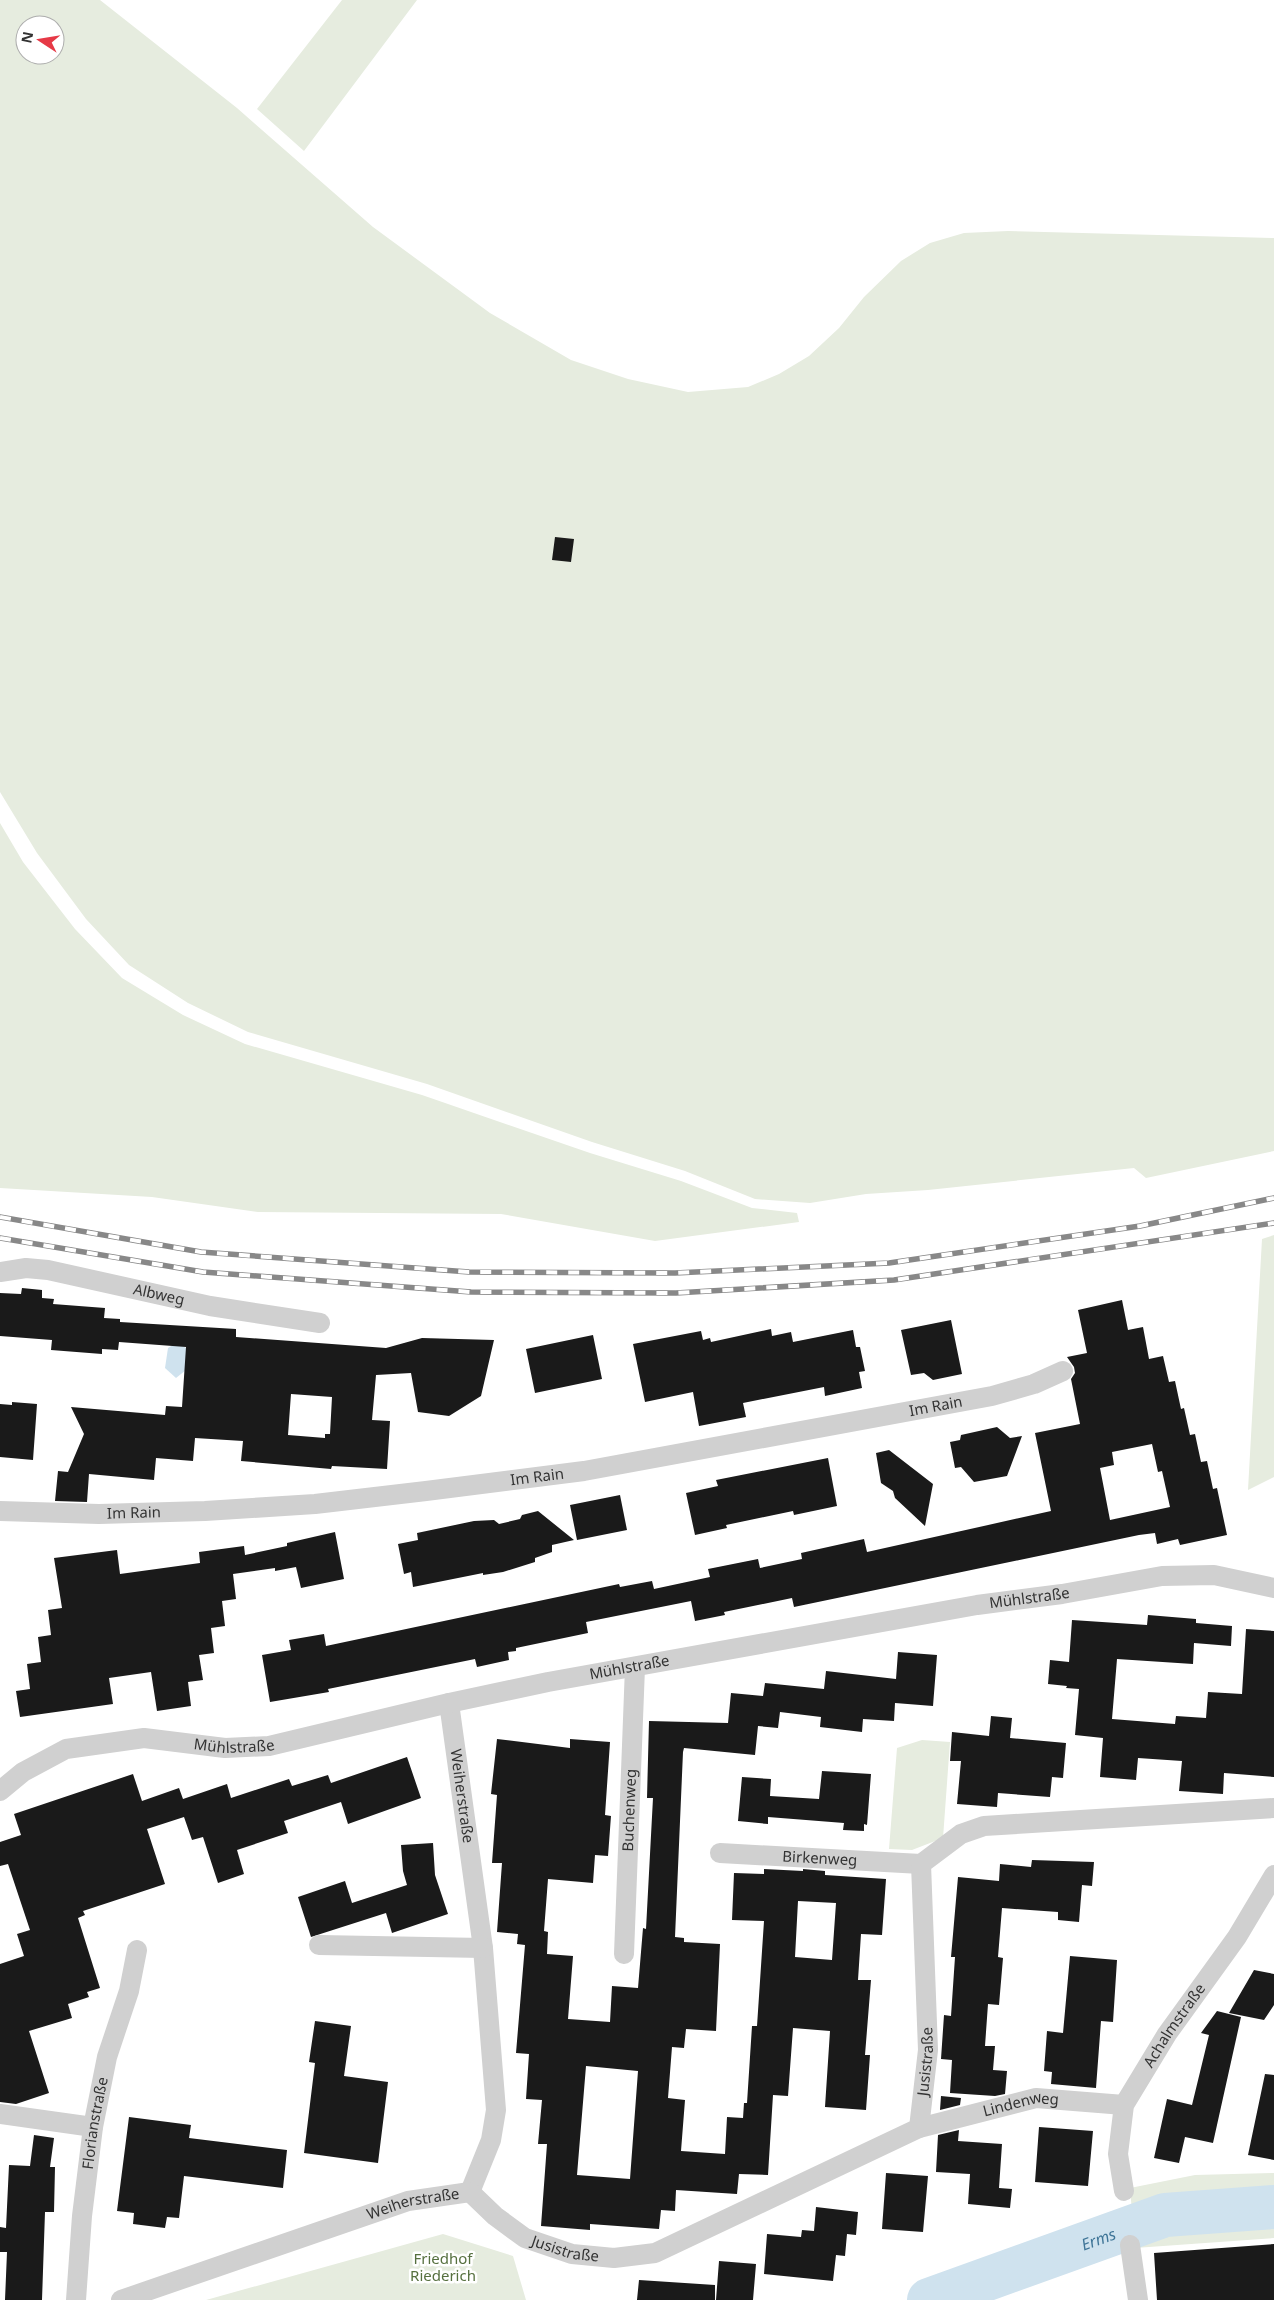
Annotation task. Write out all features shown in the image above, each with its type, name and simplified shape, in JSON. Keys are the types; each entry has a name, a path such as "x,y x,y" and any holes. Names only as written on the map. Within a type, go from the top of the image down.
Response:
{"street":[{"name":"Albweg","path":"0,1272 26,1268 48,1270 219,1308 320,1324"},
{"name":"Im Rain","path":"0,1511 99,1514 205,1511 297,1505 564,1473 992,1396 1034,1384 1063,1371"},
{"name":"Mühlstraße","path":"0,1791 22,1772 66,1749 144,1738 225,1748 269,1746 449,1703 548,1682 977,1605 1062,1594 1162,1576 1214,1574 1274,1588"},
{"name":"Buchenweg","path":"624,1954 635,1667"},
{"name":"Weiherstraße","path":"121,2300 408,2201 470,2192 490,2140 496,2110 483,1948 449,1703"},
{"path":"921,1864 960,1834 984,1826 1274,1808"},
{"name":"Birkenweg","path":"720,1853 921,1864"},
{"name":"Jusistraße","path":"470,2192 494,2216 525,2238 572,2254 614,2258 655,2253 920,2128 928,2050 921,1864"},
{"name":"Achalmstraße","path":"1124,2191 1118,2154 1124,2105 1167,2034 1237,1937 1274,1875"},
{"path":"319,1945 483,1948"},
{"name":"Florianstraße","path":"76,2300 82,2216 93,2127 107,2057 129,1990 137,1950"},
{"name":"Lindenweg","path":"920,2128 1036,2098 1124,2105"},
{"path":"0,2114 93,2127"},
{"path":"1130,2245 1138,2300"}],"green space":[{"path":"0,0 100,0 237,108 373,227 490,313 571,360 628,379 688,392 748,387 779,374 809,356 839,328 864,297 901,261 930,243 964,233 1008,231 1274,238 1274,1151 1146,1178 1134,1168 928,1190 866,1194 810,1203 755,1199 685,1171 592,1142 427,1084 248,1032 188,1003 129,965 86,919 37,853 0,792"},
{"path":"342,0 417,0 304,151 257,109"},
{"path":"0,823 23,862 75,929 122,978 183,1015 245,1044 422,1095 590,1153 681,1181 752,1208 797,1213 799,1222 655,1241 501,1214 258,1212 152,1197 0,1188"},
{"path":"1274,1235 1274,1477 1248,1490 1262,1239"},
{"path":"922,1740 950,1742 943,1838 912,1850 889,1849 897,1748"},
{"path":"1274,2173 1274,2238 1135,2248 1130,2188 1195,2175"},
{"name":"Friedhof Riederich","path":"443,2234 513,2256 526,2300 206,2300"}],"water":[{"path":"178,1342 187,1349 186,1370 176,1378 165,1368 168,1348"}],"building":[{"path":"555,537 574,539 571,562 552,560"},
{"path":"22,1288 42,1290 42,1298 54,1299 53,1304 105,1308 104,1318 120,1319 120,1322 236,1329 236,1337 386,1348 422,1338 494,1340 481,1396 449,1416 418,1412 411,1373 376,1375 372,1420 390,1421 387,1469 332,1466 331,1469 241,1461 243,1441 195,1438 193,1461 156,1458 154,1480 89,1474 87,1502 55,1501 58,1471 68,1472 84,1434 71,1407 165,1415 166,1406 182,1407 186,1347 119,1342 118,1350 102,1349 102,1354 51,1350 52,1340 0,1336 0,1293 21,1294","holes":["291,1394 332,1397 330,1434 325,1434 325,1438 288,1435"]},
{"path":"1122,1300 1128,1330 1143,1327 1149,1359 1163,1356 1169,1382 1175,1381 1181,1409 1184,1408 1190,1435 1195,1434 1201,1462 1207,1461 1213,1489 1217,1488 1227,1535 1180,1545 1178,1539 1157,1544 1155,1533 1139,1535 794,1607 792,1598 724,1612 725,1615 695,1621 691,1601 586,1622 588,1633 516,1648 516,1651 508,1652 509,1660 477,1667 475,1659 328,1689 329,1692 270,1702 262,1655 291,1650 289,1640 324,1634 326,1646 619,1584 620,1587 652,1581 654,1589 710,1577 708,1569 758,1559 760,1568 802,1559 801,1553 864,1539 867,1552 1051,1511 1035,1433 1080,1424 1071,1379 1075,1373 1074,1367 1067,1357 1087,1353 1078,1310","holes":["1152,1444 1158,1472 1162,1471 1170,1507 1110,1520 1100,1468 1114,1465 1112,1452"]},
{"path":"951,1320 962,1374 933,1380 924,1373 911,1375 901,1330"},
{"path":"771,1329 772,1336 791,1332 793,1342 853,1330 856,1347 860,1347 865,1371 859,1372 862,1388 825,1396 824,1387 743,1403 746,1417 699,1426 693,1392 645,1402 633,1344 701,1331 703,1340 710,1338 711,1342"},
{"path":"593,1335 602,1379 535,1393 526,1349"},
{"path":"12,1402 37,1404 33,1460 0,1457 0,1404 12,1405"},
{"path":"997,1427 1010,1438 1022,1436 1007,1476 974,1482 961,1467 955,1468 950,1442 960,1440 961,1435"},
{"path":"889,1450 933,1484 925,1526 895,1498 893,1491 881,1483 876,1453"},
{"path":"828,1458 837,1506 794,1515 793,1511 726,1525 727,1528 695,1535 686,1493 718,1486 716,1480"},
{"path":"620,1495 627,1530 577,1540 570,1505"},
{"path":"538,1511 574,1540 552,1545 552,1552 535,1558 535,1562 503,1572 483,1575 483,1573 413,1587 411,1572 404,1574 398,1544 418,1540 417,1533 474,1521 494,1520 499,1524 520,1519 522,1515"},
{"path":"335,1532 344,1579 301,1588 296,1567 275,1571 275,1568 233,1574 236,1599 222,1601 225,1626 211,1628 214,1653 199,1655 203,1680 188,1682 191,1706 157,1711 151,1672 109,1678 113,1704 20,1717 16,1691 30,1689 27,1664 41,1662 38,1637 51,1635 48,1610 62,1608 54,1558 117,1550 120,1574 200,1563 199,1552 244,1546 245,1555 287,1546 287,1543"},
{"path":"1148,1615 1196,1619 1196,1623 1232,1626 1231,1646 1194,1643 1193,1664 1117,1659 1112,1719 1175,1724 1176,1716 1206,1718 1208,1692 1242,1694 1246,1629 1274,1631 1274,1777 1224,1773 1223,1794 1179,1791 1182,1761 1138,1758 1136,1780 1100,1777 1103,1738 1075,1735 1079,1689 1048,1684 1050,1660 1069,1662 1072,1620 1147,1625"},
{"path":"898,1652 937,1655 933,1706 895,1703 894,1721 863,1719 862,1732 820,1727 821,1717 780,1712 778,1728 758,1726 755,1755 684,1748 683,1752 675,1937 684,1938 684,1942 720,1944 716,2031 686,2029 684,2048 672,2047 668,2098 685,2100 681,2151 725,2154 727,2117 743,2118 744,2103 747,2103 752,2026 757,2026 764,1921 732,1920 734,1873 764,1874 764,1869 803,1871 803,1869 825,1871 825,1875 886,1879 882,1935 861,1934 858,1980 871,1980 865,2055 870,2055 866,2110 825,2107 830,2031 793,2028 788,2096 773,2095 768,2175 739,2174 737,2194 676,2190 675,2211 661,2210 659,2229 590,2224 590,2230 541,2226 547,2144 538,2144 542,2100 526,2099 529,2054 516,2053 525,1945 517,1944 518,1934 497,1932 502,1863 492,1863 497,1795 491,1794 497,1739 570,1748 570,1739 610,1742 605,1815 611,1816 608,1856 595,1855 593,1883 548,1879 544,1931 548,1932 547,1954 573,1956 568,2019 610,2022 612,1986 638,1988 643,1928 646,1929 653,1798 647,1798 649,1721 728,1723 731,1693 763,1696 765,1683 824,1689 826,1671 896,1679","holes":["798,1901 836,1903 832,1960 795,1957","586,2066 638,2071 630,2179 577,2175"]},
{"path":"991,1716 1012,1718 1010,1738 1066,1743 1063,1778 1052,1777 1050,1797 998,1793 997,1807 957,1804 961,1761 950,1761 952,1732 989,1736"},
{"path":"407,1757 421,1798 348,1824 341,1802 284,1821 288,1833 237,1850 244,1874 218,1883 203,1837 192,1840 184,1817 147,1829 165,1884 83,1911 85,1915 78,1918 100,1988 87,1992 89,1997 68,2004 72,2018 29,2031 49,2093 16,2104 0,2102 0,1964 24,1956 17,1934 30,1930 8,1864 0,1866 0,1842 21,1835 14,1814 133,1774 142,1801 179,1788 183,1799 227,1784 231,1798 289,1779 292,1786 328,1775 331,1783"},
{"path":"822,1771 871,1774 867,1825 864,1824 864,1831 843,1830 844,1823 768,1817 768,1824 738,1821 742,1777 771,1779 770,1796 819,1799"},
{"path":"433,1843 435,1875 448,1914 392,1933 386,1913 311,1937 298,1897 345,1881 352,1903 407,1885 403,1871 401,1845"},
{"path":"1032,1860 1094,1862 1092,1886 1082,1885 1079,1922 1058,1920 1058,1912 1002,1908 998,1957 1003,1958 999,2005 988,2004 985,2046 995,2046 993,2070 1007,2071 1005,2094 995,2096 950,2093 952,2060 941,2059 944,2015 951,2016 955,1957 951,1957 958,1877 999,1881 1000,1864 1031,1867"},
{"path":"1070,1956 1117,1960 1113,2022 1101,2021 1096,2088 1051,2084 1052,2072 1044,2071 1047,2031 1063,2033"},
{"path":"1254,1970 1274,1974 1274,2005 1264,2020 1229,2013"},
{"path":"1217,2011 1241,2017 1213,2143 1185,2137 1179,2163 1154,2158 1167,2099 1192,2105 1209,2035 1201,2033"},
{"path":"315,2021 351,2026 344,2076 388,2082 378,2163 304,2153 315,2063 309,2062"},
{"path":"1265,2074 1274,2075 1274,2160 1248,2155"},
{"path":"941,2096 961,2098 960,2105 940,2110"},
{"path":"129,2117 191,2125 189,2138 287,2150 283,2188 184,2176 179,2218 167,2217 165,2228 133,2224 134,2213 117,2211"},
{"path":"1039,2127 1093,2131 1088,2186 1035,2182"},
{"path":"959,2130 958,2141 1002,2144 999,2188 1012,2189 1010,2208 968,2204 970,2174 936,2172 938,2135"},
{"path":"34,2135 54,2138 50,2167 55,2167 54,2212 45,2212 42,2300 5,2300 7,2252 0,2252 0,2227 6,2228 9,2165 30,2166"},
{"path":"886,2173 928,2176 923,2232 882,2229"},
{"path":"816,2207 858,2212 856,2235 847,2234 845,2256 836,2255 833,2281 764,2274 767,2234 801,2237 802,2230 814,2231"},
{"path":"1274,2244 1274,2300 1157,2300 1154,2253"},
{"path":"719,2261 756,2264 753,2300 716,2300"},
{"path":"639,2280 715,2285 715,2300 637,2300"}],"waterway":[{"name":"Erms","path":"929,2300 1165,2215 1274,2207"}],"railway":[{"path":"0,1217 201,1252 469,1272 675,1273 889,1263 1140,1226 1274,1198"},
{"path":"0,1238 203,1272 471,1292 676,1293 894,1280 1274,1223"}]}
